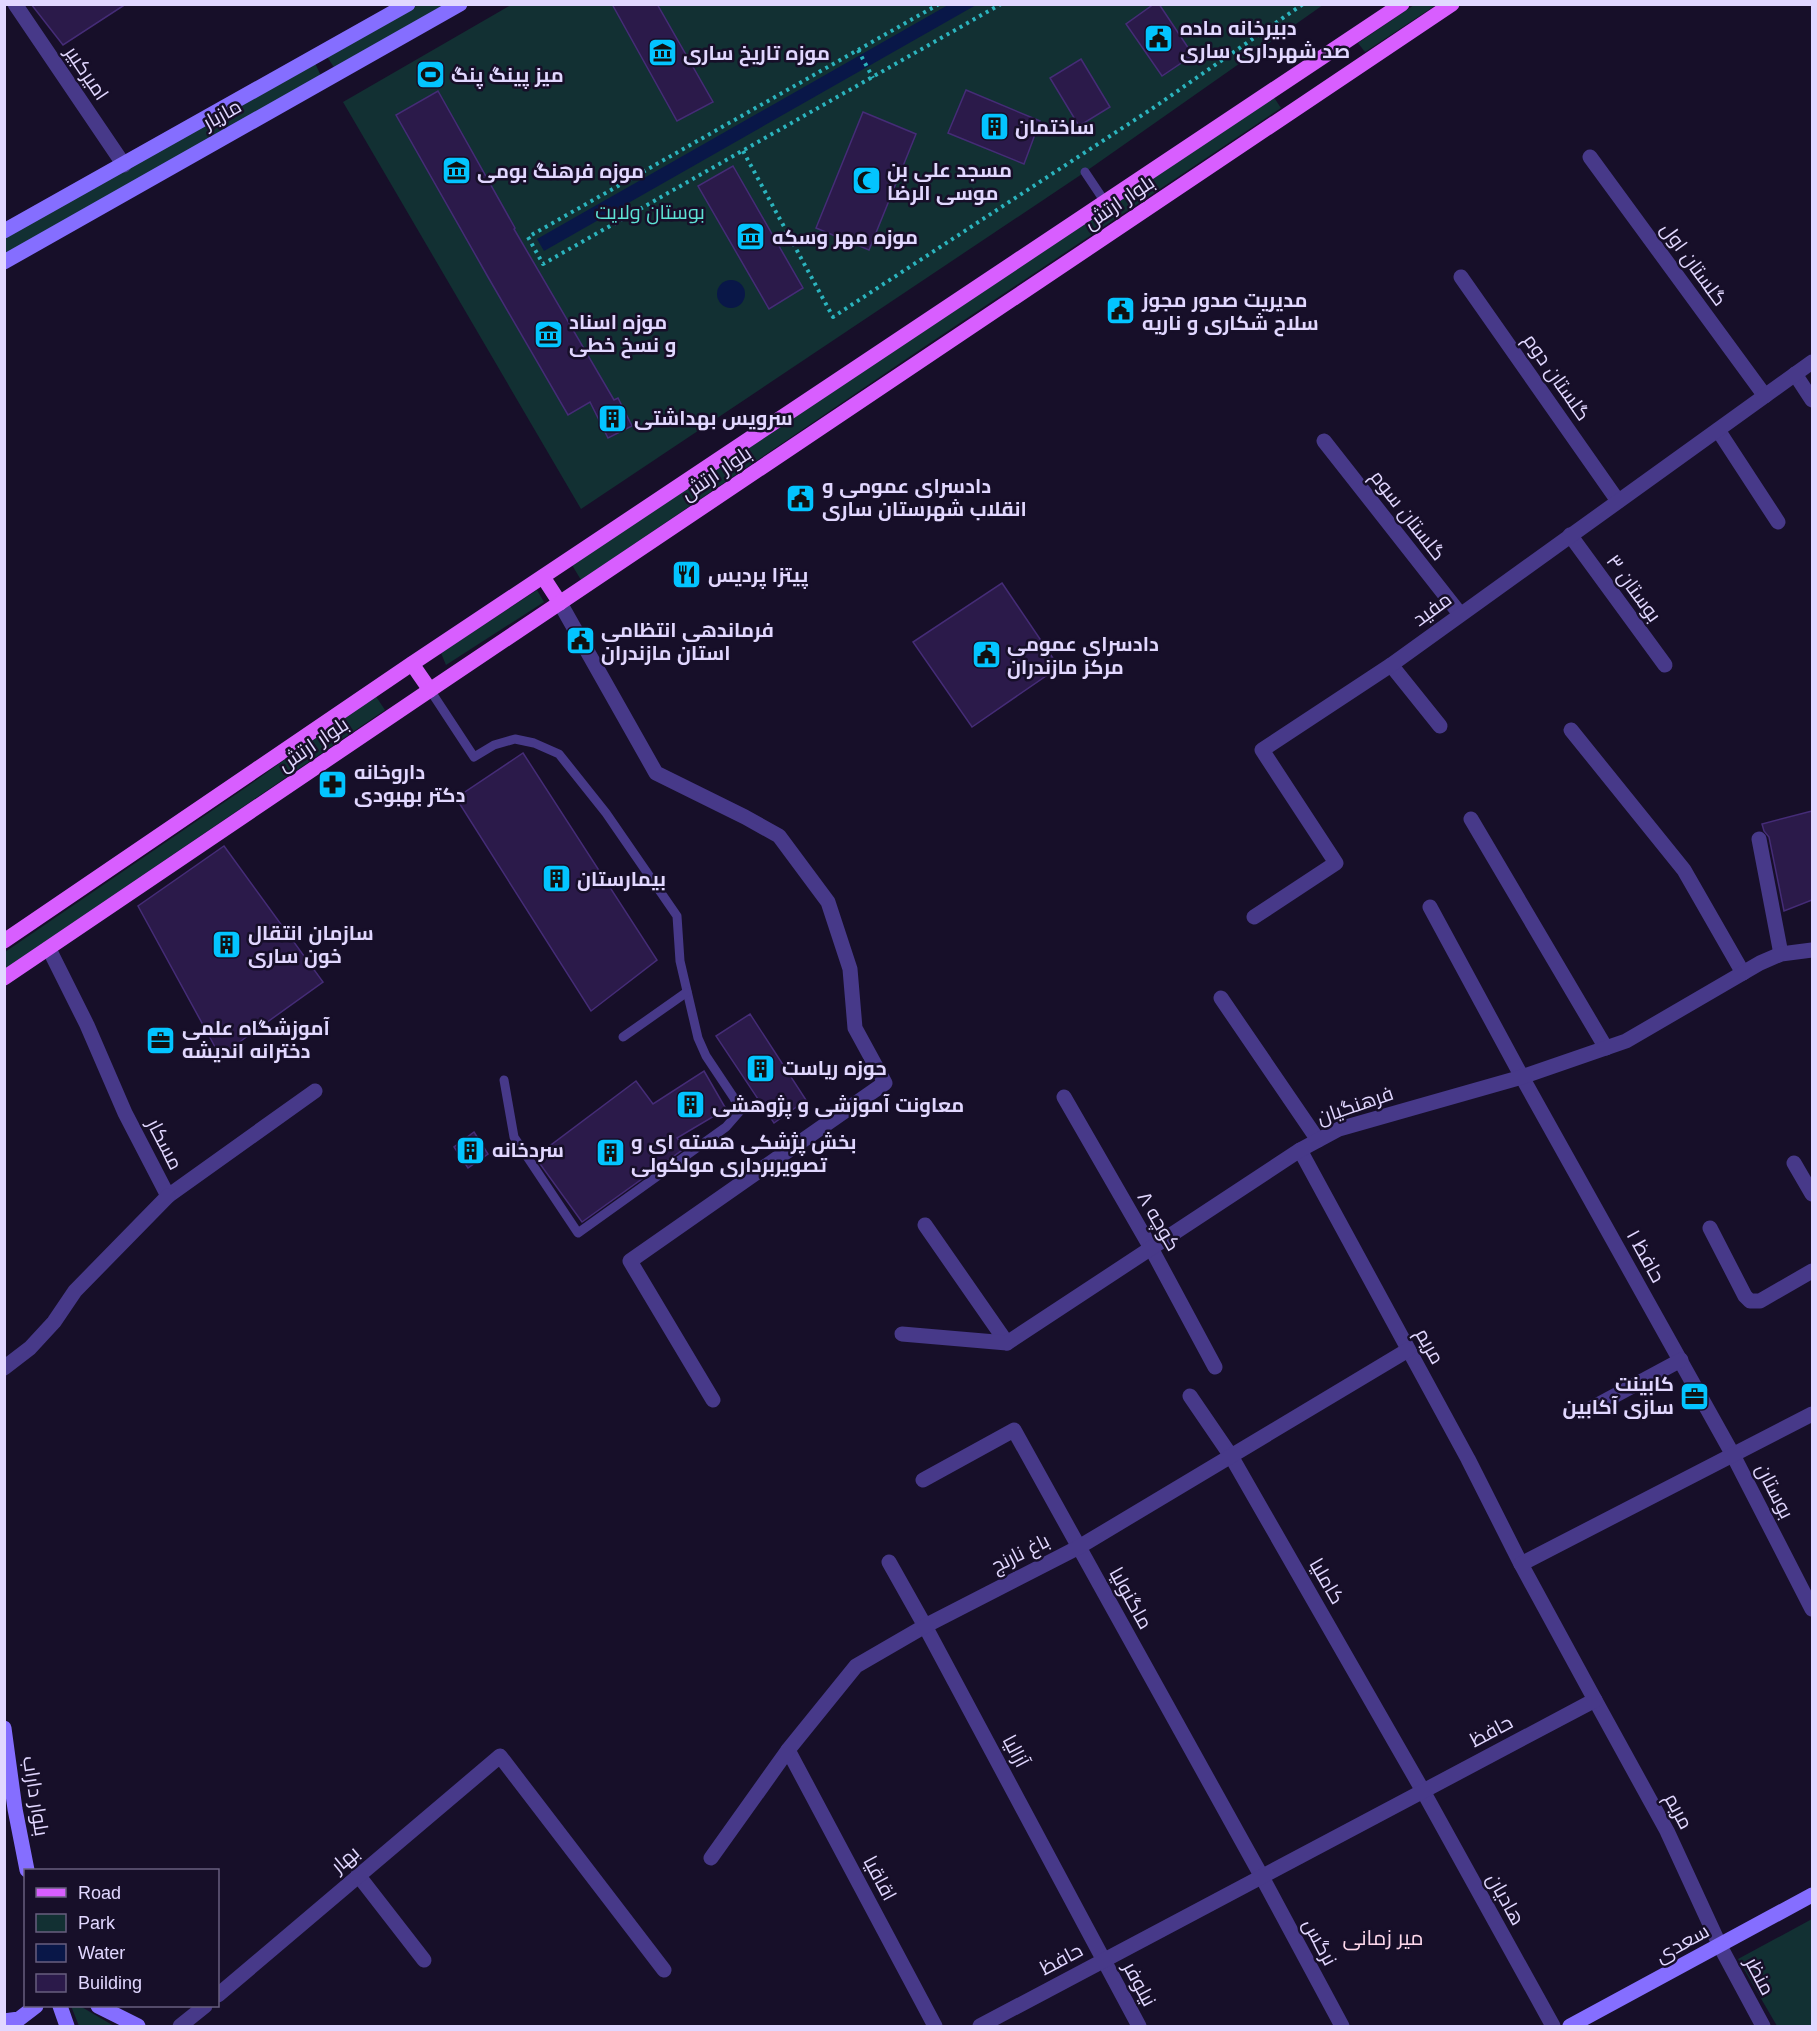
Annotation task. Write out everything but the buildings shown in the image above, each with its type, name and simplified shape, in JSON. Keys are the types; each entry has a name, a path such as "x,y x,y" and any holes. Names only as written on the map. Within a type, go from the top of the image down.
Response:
{"main road":[{"name":"مازیار","path":"4,231 408,4"},
{"name":"مازیار","path":"4,262 460,4"},
{"name":"بلوار ارتش","path":"4,941 412,664 1402,4"},
{"name":"بلوار ارتش","path":"4,978 1452,4"},
{"path":"318,55 332,76"},
{"path":"1298,73 1314,97"},
{"path":"543,577 560,603"},
{"path":"412,664 430,690"},
{"name":"بلوار داراب","path":"4,1728 15,1809 27,1869"},
{"name":"سعدی","path":"1570,2026 1812,1895"},
{"path":"4,2021 19,2019 35,2007"},
{"path":"60,2007 67,2026"},
{"path":"100,2007 138,2026"}],"street":[{"name":"امیرکبیر","path":"15,4 124,165"},
{"name":"گلستان اول","path":"1590,157 1765,396"},
{"name":"گلستان دوم","path":"1461,277 1618,501"},
{"name":"مفید","path":"1254,917 1336,863 1262,750 1391,665 1812,362"},
{"path":"1795,374 1812,400"},
{"path":"1718,430 1778,522"},
{"name":"گلستان سوم","path":"1324,441 1460,614"},
{"name":"بوستان ۳","path":"1570,536 1665,665"},
{"path":"560,603 656,773 779,836 828,902 850,969 855,1028 885,1083 630,1261 713,1400"},
{"path":"1391,665 1440,726"},
{"path":"1571,730 1684,870 1743,973"},
{"path":"1471,819 1606,1048"},
{"path":"1759,839 1781,954"},
{"name":"حافظ ۱","path":"1430,907 1733,1455"},
{"name":"مسکار","path":"49,949 87,1025 125,1113 168,1196 315,1091"},
{"name":"فرهنگیان","path":"1007,1343 1300,1150 1339,1129 1522,1077 1626,1041 1760,963 1781,954 1812,950"},
{"path":"1221,998 1318,1140"},
{"name":"کوچه ۸","path":"1064,1097 1151,1248 1215,1367"},
{"name":"مریم","path":"1300,1150 1468,1459 1521,1564"},
{"path":"1794,1163 1812,1194"},
{"path":"4,1368 30,1348 54,1322 75,1292 168,1196"},
{"path":"925,1226 1007,1343"},
{"path":"1710,1228 1745,1296 1750,1301 1760,1300 1812,1271"},
{"path":"902,1334 1007,1343"},
{"name":"باغ نارنج","path":"711,1858 788,1750 856,1666 925,1626 1079,1546 1408,1350"},
{"path":"1590,1409 1681,1360"},
{"name":"کاملیا","path":"1190,1396 1231,1456 1423,1791"},
{"path":"1595,1700 1521,1564 1812,1414"},
{"name":"ماگنولیا","path":"923,1480 1014,1430 1262,1877"},
{"name":"بوستان","path":"1733,1455 1812,1609"},
{"name":"آزالیا","path":"889,1562 1104,1960"},
{"name":"مریم","path":"1595,1700 1667,1831 1720,1946"},
{"name":"حافظ","path":"980,2026 1595,1700"},
{"name":"اقاقیا","path":"788,1750 935,2026"},
{"name":"بهار","path":"219,1994 500,1756 664,1970"},
{"name":"هادیان","path":"1423,1791 1553,2026"},
{"path":"358,1875 424,1960"},
{"name":"نرگس","path":"1262,1877 1342,2026"},
{"name":"منظر","path":"1720,1946 1763,2026"},
{"name":"نیلوفر","path":"1104,1960 1139,2026"},
{"path":"180,2026 204,2007"}],"lane":[{"path":"1085,172 1105,202"},
{"path":"430,690 474,757 494,745 515,739 534,743 559,754 606,813 677,916 681,961 698,1038 706,1056 740,1111 726,1127 578,1233 514,1137 504,1080"},
{"path":"622,1037 687,992"}],"path":[{"path":"939,4 528,237 543,264 1001,4"},
{"path":"743,151 833,317 1153,108 1302,5"},
{"path":"858,50 873,78"}],"green space":[{"path":"418,5 447,5 335,69 326,55"},
{"name":"بوستان ولایت","path":"511,5 1323,5 1085,172 581,509 343,102"},
{"path":"1414,5 1436,5 1365,52 1358,43"},
{"path":"315,63 321,76 5,254 5,236"},
{"path":"1273,96 1281,108 581,580 572,565"},
{"path":"537,590 544,602 446,665 441,653"},
{"path":"375,695 385,710 5,969 5,952 248,786"},
{"path":"1812,1919 1812,2026 1777,2026 1738,1959"},
{"path":"71,2007 82,2007 114,2026 79,2026"}],"water":[{"path":"948,5 976,5 544,251 537,239"},
{"path":"731,280 741,284 745,294 741,304 731,308 721,304 717,294 721,284"}],"place":[{"name":"دبیرخانه ماده صد شهرداری ساری","path":"1159,39"},
{"name":"موزه تاریخ ساری","path":"662,53"},
{"name":"میز پینگ پنگ","path":"430,75"},
{"name":"ساختمان","path":"994,127"},
{"name":"موزه فرهنگ بومی","path":"456,171"},
{"name":"مسجد علی بن موسی الرضا","path":"866,181"},
{"name":"موزه مهر وسکه","path":"751,237"},
{"name":"مدیریت صدور مجوز سلاح شکاری و ناریه","path":"1121,311"},
{"name":"موزه اسناد و نسخ خطی","path":"548,334"},
{"name":"سرویس بهداشتی","path":"613,418"},
{"name":"دادسرای عمومی و انقلاب شهرستان ساری","path":"801,498"},
{"name":"پیتزا پردیس","path":"687,575"},
{"name":"فرماندهی انتظامی استان مازندران","path":"580,641"},
{"name":"دادسرای عمومی مرکز مازندران","path":"986,655"},
{"name":"داروخانه دکتر بهبودی","path":"333,784"},
{"name":"بیمارستان","path":"556,879"},
{"name":"سازمان انتقال خون ساری","path":"227,944"},
{"name":"آموزشگاه علمی دخترانه اندیشه","path":"161,1040"},
{"name":"حوزه ریاست","path":"761,1068"},
{"name":"معاونت آموزشی و پژوهشی","path":"691,1105"},
{"name":"سردخانه","path":"471,1150"},
{"name":"بخش پژشکی هسته ای و تصویربرداری مولکولی","path":"610,1153"},
{"name":"کابینت سازی آکابین","path":"1695,1396"}],"district":[{"name":"میر زمانی","path":"1383,1937"}]}
